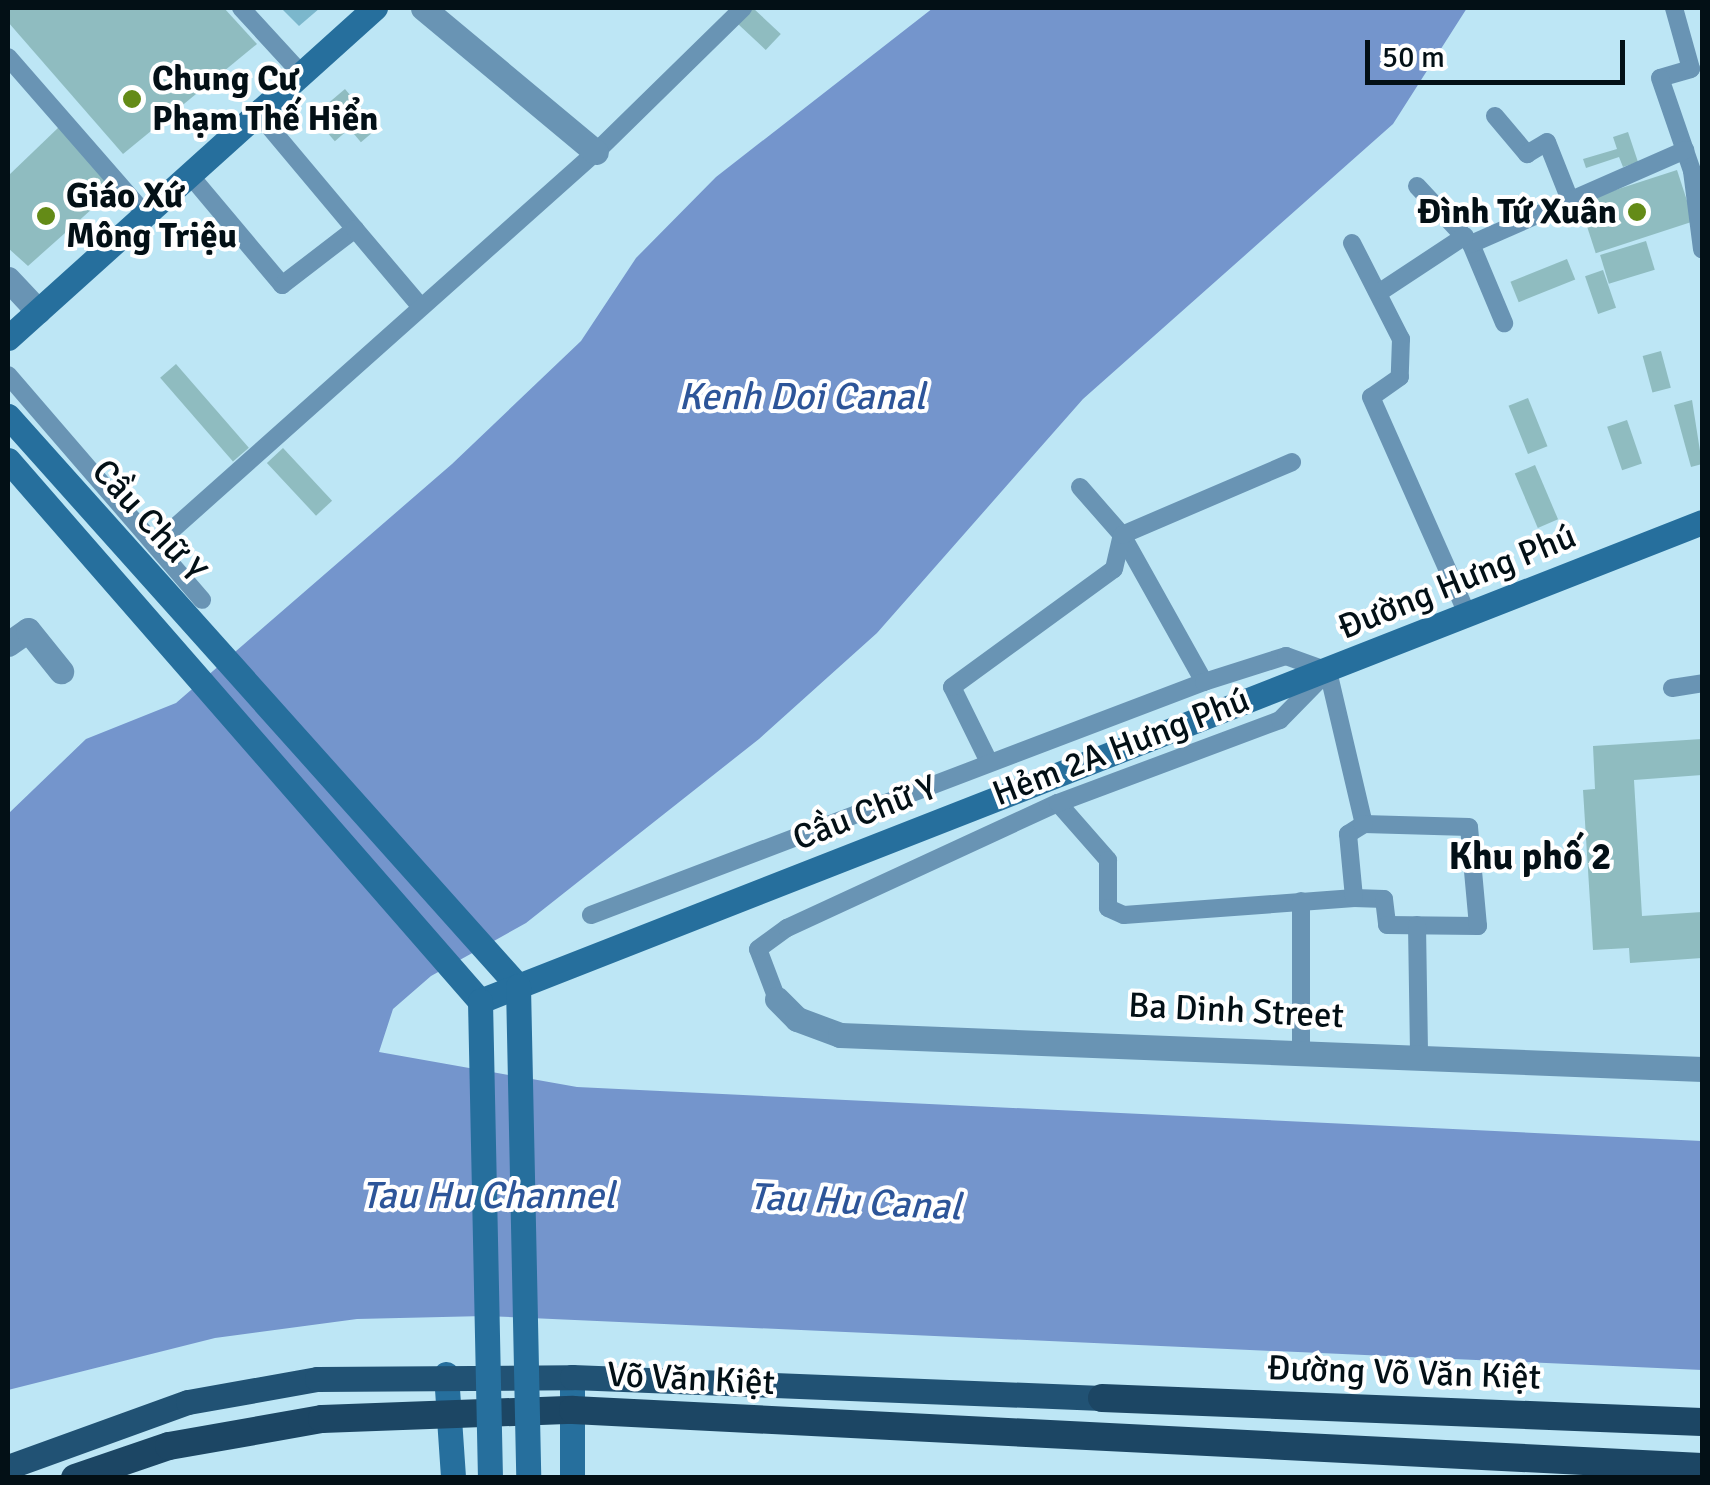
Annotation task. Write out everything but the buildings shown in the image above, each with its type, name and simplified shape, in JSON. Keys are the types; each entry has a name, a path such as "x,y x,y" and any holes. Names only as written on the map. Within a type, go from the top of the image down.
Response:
{"highway":[{"name":"Đường Võ Văn Kiệt","path":"1102,1398 1702,1422"},
{"name":"Võ Văn Kiệt","path":"75,1478 259,1429 450,1412 572,1410 1310,1451 1702,1467"}],"main road":[{"path":"8,338 299,70 375,8"},
{"name":"Cầu Chữ Y","path":"8,416 518,986"},
{"name":"Cầu Chữ Y","path":"8,460 480,1001 1237,705"},
{"name":"Đường Hưng Phú","path":"1237,705 1702,522"},
{"path":"518,986 528,1478"},
{"path":"480,1001 490,1478"},
{"path":"446,1374 453,1478"},
{"name":"Võ Văn Kiệt","path":"8,1467 188,1402 317,1379 446,1374 572,1377 1102,1398"},
{"path":"572,1377 572,1478"}],"street":[{"path":"423,8 596,152"},
{"path":"8,279 38,311"},
{"path":"8,644 28,630 61,670"},
{"name":"Ba Dinh Street","path":"777,999 798,1019 840,1034 1301,1046 1419,1058 1702,1069"}],"lane":[{"path":"241,8 299,70"},
{"path":"155,546 596,152 743,8"},
{"path":"1674,8 1690,69 1660,78 1685,150 1702,249"},
{"path":"8,57 145,214"},
{"path":"256,111 421,307"},
{"path":"1495,116 1527,154 1547,142 1568,196"},
{"path":"1383,290 1468,240 1685,150"},
{"path":"189,174 282,285 355,228"},
{"path":"1417,186 1468,240 1504,322"},
{"path":"1352,244 1383,290 1401,339 1400,377 1372,397 1466,614"},
{"path":"8,374 202,600"},
{"path":"1122,536 1292,462"},
{"path":"1080,487 1122,536 1204,682"},
{"path":"987,758 952,687 1114,569 1122,536"},
{"path":"591,915 987,758 1286,656 1328,671 1364,824"},
{"name":"Hẻm 2A Hưng Phú","path":"777,999 758,949 787,928 1058,802 1280,720 1328,671"},
{"path":"1672,688 1702,683"},
{"path":"1058,802 1108,860 1108,908 1124,915 1354,898 1384,899 1387,925 1478,926 1470,828 1364,824 1348,834 1354,898"},
{"path":"1301,1046 1302,901"},
{"path":"1417,925 1419,1058"}],"shaded area":[{"path":"281,8 320,8 299,26"}],"water":[{"path":"933,8 1467,8 1393,124 1083,399 877,633 759,739 526,923 431,976 393,1009 379,1052 577,1087 1702,1141 1702,1370 485,1316 357,1319 215,1338 8,1390 8,814 86,739 176,703 452,464 581,341 636,258 716,177"}],"place":[{"name":"Chung Cư Phạm Thế Hiển","path":"132,99"},
{"name":"Đình Tứ Xuân","path":"1637,212"},
{"name":"Giáo Xứ Mông Triệu","path":"46,216"}],"district":[{"name":"Khu phố 2","path":"1530,857"}],"water label":[{"name":"Kenh Doi Canal","path":"802,397"},
{"name":"Tau Hu Channel","path":"488,1196"},
{"name":"Tau Hu Canal","path":"855,1202"}]}
